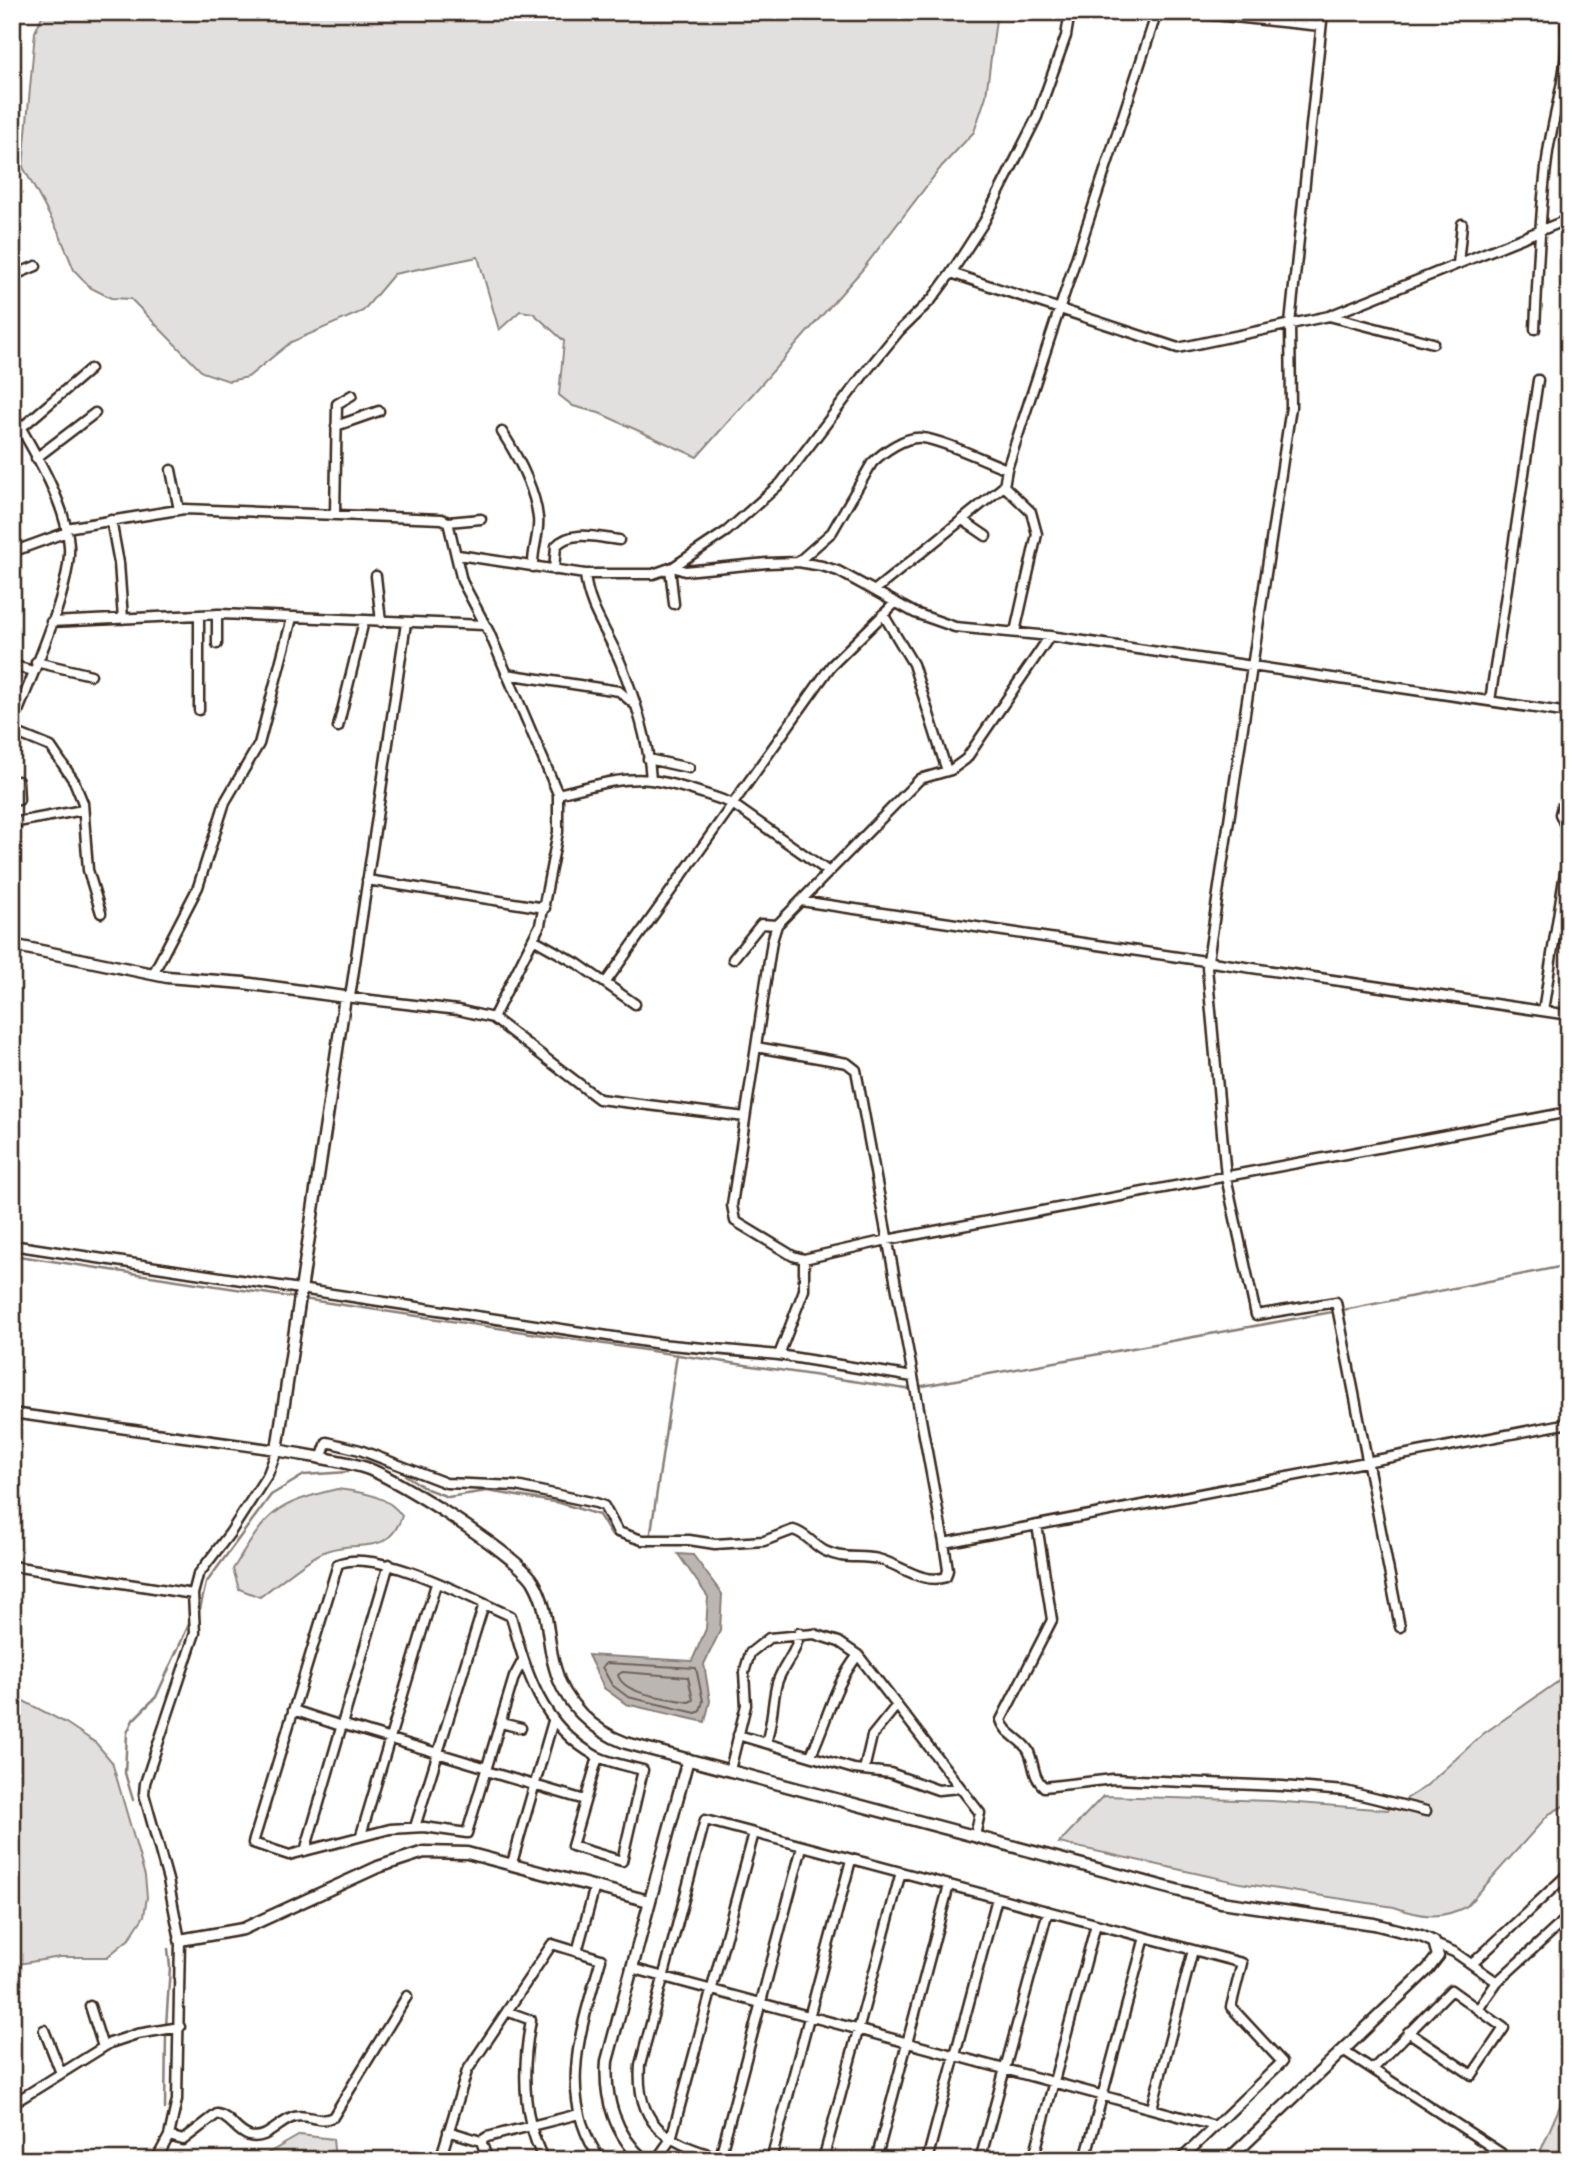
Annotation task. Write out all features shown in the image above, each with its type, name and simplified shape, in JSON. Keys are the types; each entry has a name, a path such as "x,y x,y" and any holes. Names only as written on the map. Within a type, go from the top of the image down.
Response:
{"street":[{"path":"458,555 584,574 653,574 672,568 727,531 780,484 855,384 900,330 932,299 984,222 1037,117 1066,36 1070,12"},
{"path":"875,590 964,521 1004,486 1007,469 1157,12"},
{"path":"1184,12 1321,26"},
{"path":"1323,12 1290,324 1291,407 1209,960 1226,1177 1255,1315 1336,1302 1400,1627"},
{"path":"1535,329 1551,131 1567,53 1566,25"},
{"path":"951,273 1178,348 1329,316 1569,219"},
{"path":"1458,264 1462,224"},
{"path":"12,276 36,266"},
{"path":"1329,316 1433,343"},
{"path":"21,428 90,369"},
{"path":"1490,701 1538,380"},
{"path":"335,514 337,404 352,395"},
{"path":"336,426 379,411"},
{"path":"12,413 36,457 67,530 68,566 51,622 12,726"},
{"path":"36,457 95,413"},
{"path":"502,432 515,452 538,518 532,549 533,567"},
{"path":"798,562 832,532 872,463 882,453 905,442 923,438 1007,469"},
{"path":"171,470 179,510"},
{"path":"1004,486 1031,512 1037,534 1015,632"},
{"path":"12,552 67,530 111,520 179,510 335,514 442,519 448,522 481,519"},
{"path":"111,520 118,556 123,620"},
{"path":"964,521 986,536"},
{"path":"448,522 458,555 462,581 558,794 558,832 545,908 535,940 493,1018"},
{"path":"554,570 554,553 566,538 582,536 619,540"},
{"path":"672,568 685,571 798,562 832,568 895,603 941,624 975,631 1050,636 1569,713"},
{"path":"672,568 674,604"},
{"path":"584,574 587,596 621,663 634,704 651,780"},
{"path":"376,576 381,622"},
{"path":"606,982 831,666 895,603"},
{"path":"51,622 218,614 484,625"},
{"path":"217,643 218,614"},
{"path":"883,614 913,664 947,771"},
{"path":"199,616 199,710"},
{"path":"153,974 198,887 225,802 259,744 292,618"},
{"path":"338,727 363,621"},
{"path":"156,2160 169,2136 177,2100 180,1940 168,1880 144,1794 149,1765 195,1633 193,1594 198,1575 261,1484 277,1450 300,1288 406,623"},
{"path":"1050,636 977,745 958,765 920,779 778,925 772,941 745,1117 733,1216 735,1221 804,1259 887,1240 1569,1112"},
{"path":"12,665 91,675"},
{"path":"506,674 619,691 634,704"},
{"path":"12,731 51,747 74,781 83,810 88,870 101,913"},
{"path":"648,759 689,768"},
{"path":"558,794 625,781 651,780 731,803 829,872"},
{"path":"12,800 19,800 18,781"},
{"path":"1569,802 1562,806 1560,814 1569,834"},
{"path":"12,823 83,810"},
{"path":"1543,1011 1569,847"},
{"path":"367,880 545,908"},
{"path":"801,901 1569,1015"},
{"path":"733,959 761,924 778,925"},
{"path":"535,940 606,982 635,1004"},
{"path":"12,945 153,974 458,1010 493,1018 599,1099 745,1117"},
{"path":"321,1459 327,1442 360,1450 446,1483 516,1486 601,1504 618,1532 642,1540 689,1540 715,1544 752,1542 771,1539 793,1530 824,1550 844,1557 877,1559 905,1571 939,1579 948,1575 853,1065 756,1047"},
{"path":"12,1245 660,1344 779,1354 913,1380"},
{"path":"779,1354 804,1290 804,1259"},
{"path":"12,1413 277,1450 367,1468 387,1478 514,1560 538,1590 548,1618 555,1668 567,1695 580,1712 618,1740 1221,1902 1374,1924 1425,1937 1497,1982"},
{"path":"944,1543 1569,1423"},
{"path":"1037,1525 1052,1620 1002,1720 1003,1727 1027,1749 1036,1779 1044,1787 1113,1779 1293,1787 1355,1793 1426,1811"},
{"path":"523,1660 514,1677 467,1833 415,1827 362,1835 289,1855 253,1843 338,1564 365,1559 390,1564 511,1616 536,1694 553,1721 598,1757 643,1770 622,1861 572,1846 598,1757"},
{"path":"304,1851 390,1564"},
{"path":"12,1566 193,1594"},
{"path":"362,1835 436,1584"},
{"path":"415,1827 484,1604"},
{"path":"730,1770 746,1705 744,1673 750,1653 769,1638 799,1633 828,1637 858,1655 980,1813 975,1836"},
{"path":"766,1742 774,1715 777,1684 797,1651 799,1633"},
{"path":"811,1755 825,1728 841,1677 858,1655"},
{"path":"864,1770 872,1736 897,1705"},
{"path":"293,1710 585,1800"},
{"path":"512,1863 553,1721"},
{"path":"501,1723 521,1728"},
{"path":"738,1735 864,1770 890,1773 940,1790 960,1788"},
{"path":"644,2160 617,2123 606,2082 609,2050 688,1759"},
{"path":"802,1847 760,2003 724,2158 680,2146 671,2139 648,2115 640,2087 640,2065 705,1820 1242,1963 1231,2007 1282,2062 1180,2160"},
{"path":"656,2160 671,2139 754,1833"},
{"path":"180,1940 243,1929 412,1854 440,1851 467,1853 512,1863 649,1901"},
{"path":"771,2160 851,1860"},
{"path":"823,2160 901,1872"},
{"path":"1472,1964 1569,1873"},
{"path":"876,2160 949,1885"},
{"path":"578,1952 595,1886"},
{"path":"927,2160 997,1898"},
{"path":"980,2160 1048,1911"},
{"path":"1479,2008 1497,1982 1569,1916"},
{"path":"1033,2160 1096,1924"},
{"path":"1085,2160 1145,1937"},
{"path":"440,2160 467,2071 552,1944 601,1959 576,2050 574,2079 579,2114 601,2160"},
{"path":"1228,2160 1428,1969 1438,1956 1437,1945"},
{"path":"1152,2108 1193,1950"},
{"path":"631,1968 1215,2126"},
{"path":"1373,2069 1408,2032 1451,1990 1504,2028 1472,2075 1408,2032"},
{"path":"169,2136 183,2140 217,2114 241,2132 255,2137 264,2136 296,2116 323,2121 333,2117 407,1996"},
{"path":"90,2006 103,2047"},
{"path":"509,2012 531,2020 524,2075 531,2126 544,2160"},
{"path":"12,2104 103,2047 137,2034 180,2027"},
{"path":"44,2030 61,2073"},
{"path":"1343,2050 1501,2153"},
{"path":"448,2132 481,2141 579,2114"},
{"path":"481,2141 488,2160"}],"shaded area":[{"path":"44,12 997,12 986,96 974,132 942,166 862,270 697,457 599,413 573,406 559,395 564,341 533,313 520,311 499,330 478,257 394,274 363,311 291,342 248,377 229,381 202,372 131,299 111,298 91,288 74,270 59,233 23,167 35,32"},
{"path":"337,1489 373,1496 389,1503 402,1516 396,1529 389,1537 372,1545 340,1547 322,1553 260,1597 239,1589 233,1569 264,1523 273,1514 298,1500"},
{"path":"1569,1674 1569,1803 1549,1814 1467,1906 1449,1913 1423,1915 1394,1907 1240,1883 1059,1843 1103,1796 1272,1801 1388,1810 1425,1787 1483,1734"},
{"path":"12,1695 66,1723 96,1743 112,1762 145,1876 147,1897 144,1916 129,1939 107,1957 60,1957 12,1965"},
{"path":"1569,2085 1569,2160 1548,2160 1541,2150"},
{"path":"300,2135 333,2139 335,2160 256,2160"}],"water":[{"path":"678,1554 693,1555 722,1594 720,1631 704,1664 710,1701 705,1722 626,1704 604,1688 588,1655 692,1661 706,1629 708,1597"}],"waterway":[{"path":"12,1255 296,1298"},
{"path":"303,1299 906,1389 1354,1308 1569,1265"},
{"path":"405,1475 427,1489 448,1497 487,1491 560,1503 599,1515 612,1536 649,1546 677,1354"},
{"path":"200,1609 206,1583 271,1495 304,1475 348,1472"},
{"path":"133,1800 125,1773 127,1733 133,1720 156,1697 190,1622"},
{"path":"166,2026 170,1967 168,1949"},
{"path":"165,2109 166,2033"},
{"path":"176,2153 178,2160"}]}
